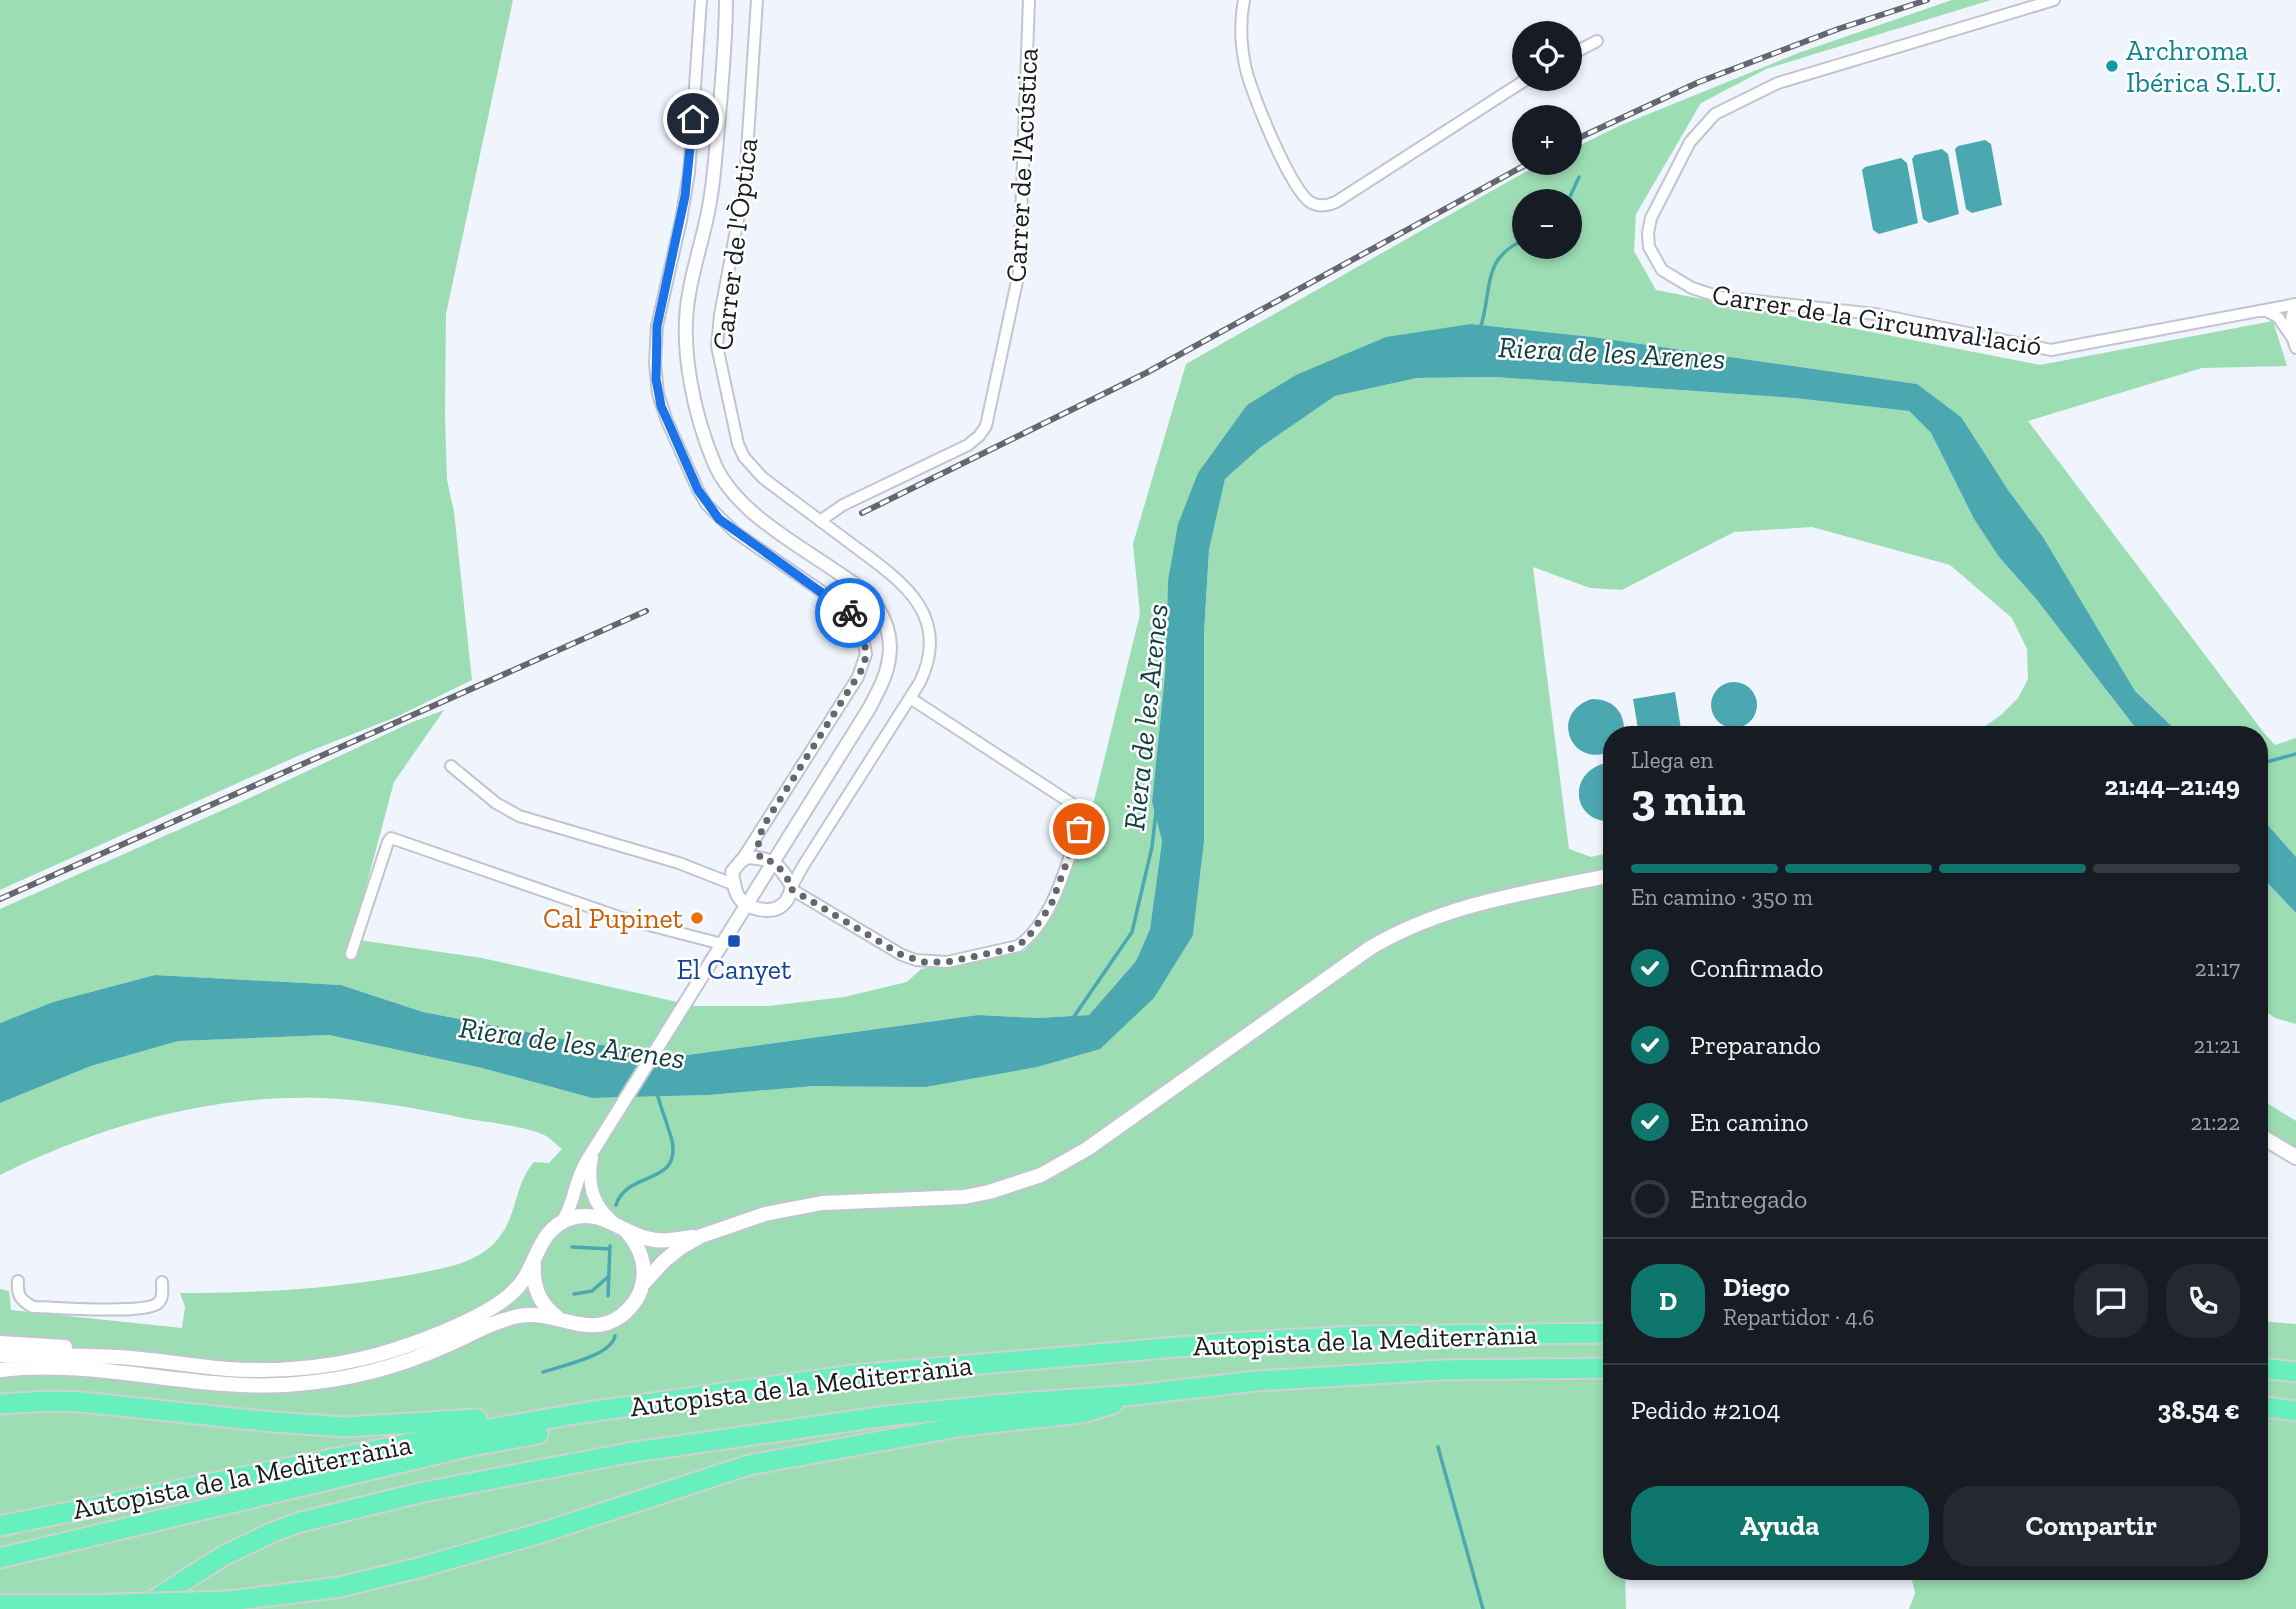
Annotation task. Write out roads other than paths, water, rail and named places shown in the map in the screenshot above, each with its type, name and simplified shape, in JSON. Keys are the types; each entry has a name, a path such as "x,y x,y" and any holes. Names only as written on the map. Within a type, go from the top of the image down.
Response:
{"highway":[{"name":"Autopista de la Mediterrània","path":"0,1526 366,1451 612,1409 853,1376 1224,1343 1358,1336 1603,1333"},
{"name":"Autopista de la Mediterrània","path":"146,1606 203,1567 271,1533 325,1515 419,1493 628,1453 860,1419 1017,1403 1135,1395 1256,1381 1441,1370 1603,1368"},
{"path":"2268,1369 2296,1372"},
{"path":"0,1605 229,1601 340,1587 544,1532 749,1465 964,1426 1082,1413 1135,1395"},
{"path":"0,1404 81,1402 345,1427 471,1420 582,1402 612,1409"},
{"path":"0,1558 471,1446 587,1424 638,1406"},
{"path":"2268,1407 2296,1411"}],"main road":[{"path":"642,1285 673,1253 701,1236 748,1219 801,1206 845,1201 964,1197 1026,1182 1087,1149 1395,933 1459,908 1603,877"},
{"path":"2268,1140 2296,1157"},
{"path":"0,1355 118,1357 215,1368 268,1370 325,1366 361,1359 415,1342 496,1306 519,1287 545,1236 562,1222 596,1216 654,1240 701,1236"},
{"path":"0,1370 54,1368 231,1385 302,1384 351,1377 389,1367 515,1317 534,1314 585,1326 607,1323 627,1311 642,1285 641,1255 633,1239 619,1225"},
{"path":"536,1253 533,1272 536,1290 545,1306 563,1321"},
{"path":"0,1343 87,1350 118,1357"}],"street":[{"path":"701,0 689,173 657,326 656,379 661,406 707,505 734,531 848,611 862,632 866,654 858,677 736,873 736,893 747,905 754,908 775,909 787,900 792,888"},
{"path":"562,1222 572,1203 582,1168 878,693 889,659 890,639 878,607 862,591 769,525 737,498 717,468 702,424 690,375 685,331 688,295 713,187 724,63 726,0"},
{"name":"Carrer de l'Òptica","path":"757,0 745,182 718,329 719,363 734,431 744,457 763,478 897,578 919,603 929,628 930,655 927,667 792,888"},
{"name":"Carrer de l'Acústica","path":"820,521 861,496 968,445 986,426 1019,272 1022,245 1029,0"},
{"path":"1244,0 1242,46 1252,90 1297,189 1316,205 1336,202 1512,89"},
{"name":"Carrer de la Circumval·lació","path":"2054,0 1777,83 1715,114 1689,142 1651,218 1649,247 1662,270 1692,288 1720,298 1875,314 2052,350 2296,305"},
{"path":"1582,49 1598,41"},
{"path":"2294,343 2290,315 2296,305"},
{"path":"2264,310 2278,317 2294,343"},
{"path":"736,873 748,857 774,862 792,888 902,955 924,962 947,962 1018,946 1032,933 1051,905 1079,829 1080,821 1074,805 910,698"},
{"path":"451,766 496,803 519,816 710,874 736,873"},
{"path":"760,858 758,840 764,825"},
{"path":"351,954 391,838 622,918 722,944"},
{"path":"784,873 803,866"},
{"path":"597,1144 590,1185 599,1207 619,1225"},
{"path":"18,1281 17,1292 21,1301 33,1307 126,1310 158,1304 162,1298 162,1282"}],"water":[{"path":"1985,140 1991,144 2002,205 1972,213 1966,209 1955,149"},
{"path":"1942,149 1948,154 1959,214 1929,223 1923,219 1912,159 1915,155"},
{"path":"1901,158 1907,163 1918,223 1879,234 1873,230 1862,170"},
{"path":"1471,324 1593,337 1917,384 1961,417 2008,490 2043,537 2135,691 2172,726 2134,726 2037,600 1999,557 1974,519 1931,433 1909,411 1794,398 1495,377 1417,378 1335,396 1261,447 1225,479 1209,550 1204,634 1204,842 1193,935 1154,998 1100,1049 1037,1067 925,1087 814,1086 709,1095 592,1098 482,1068 329,1035 178,1041 91,1066 0,1103 0,1023 53,1002 155,975 341,985 423,1012 574,1041 680,1056 978,1015 1038,1018 1089,1015 1136,961 1150,929 1162,841 1152,802 1165,674 1168,581 1178,524 1198,473 1247,405 1296,375 1386,337"},
{"path":"1725,684 1743,684 1755,696 1755,714 1743,726 1725,726 1713,714 1713,696"},
{"path":"1675,692 1681,726 1638,726 1633,699"},
{"path":"1592,699 1600,700 1612,705 1621,714 1624,726 1603,726 1603,754 1585,753 1576,747 1570,737 1568,727 1571,716 1579,706"},
{"path":"1603,764 1603,820 1589,815 1579,798 1583,778"},
{"path":"2268,825 2296,857 2296,913 2268,883"}],"waterway":[{"path":"1574,189 1579,177"},
{"path":"1480,329 1494,266 1512,247"},
{"path":"2268,762 2296,754"},
{"name":"Riera de les Arenes","path":"1073,1018 1132,932 1152,847 1156,812"},
{"path":"616,1205 622,1194 631,1187 669,1165 673,1155 672,1141 657,1093"},
{"path":"608,1296 610,1246"},
{"path":"572,1247 610,1249"},
{"path":"574,1294 592,1291 608,1277"},
{"path":"543,1372 595,1355 605,1349 615,1336"},
{"path":"1438,1447 1483,1609"}],"railway":[{"path":"1582,136 1699,82 1838,29 1927,0"},
{"path":"862,513 1146,373 1512,172"},
{"path":"0,899 646,611"}],"place":[{"name":"Archroma Ibérica S.L.U.","path":"2112,66"},
{"name":"Cal Pupinet","path":"697,918"},
{"name":"El Canyet","path":"734,941"}]}
